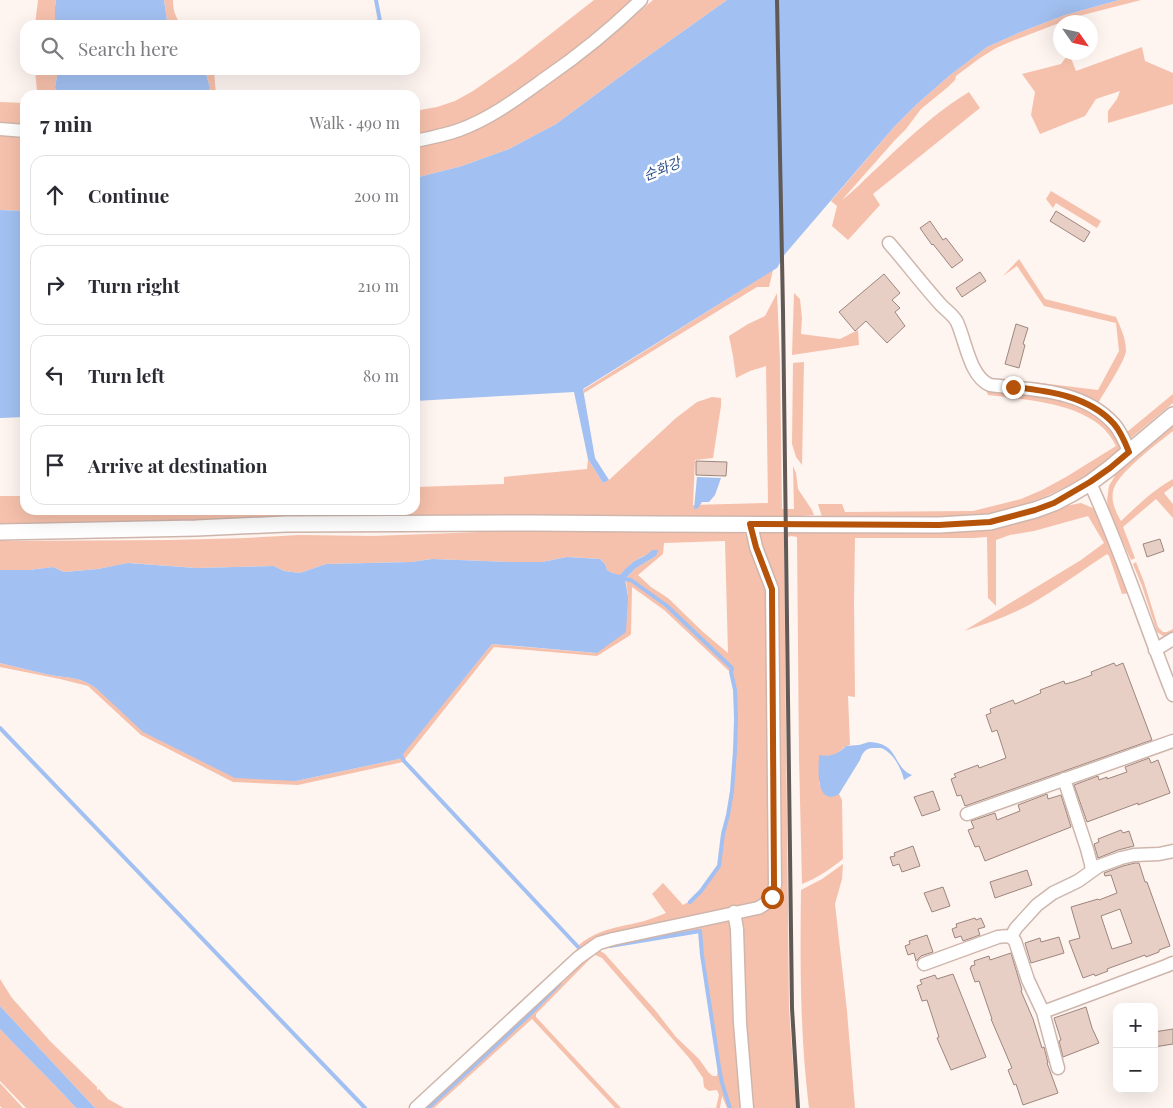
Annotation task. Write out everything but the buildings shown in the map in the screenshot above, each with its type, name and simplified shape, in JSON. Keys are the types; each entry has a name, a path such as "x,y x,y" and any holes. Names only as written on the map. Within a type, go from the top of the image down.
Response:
{"street":[{"path":"420,140 459,130 504,107 582,53 641,0"},
{"path":"0,129 20,131"},
{"path":"889,243 956,320 979,379 990,385 1022,388 1067,396 1086,404 1103,414 1114,425 1129,452"},
{"path":"0,532 286,524 939,525 990,522 1054,503 1090,482 1110,468 1173,415"},
{"path":"1090,482 1108,524 1173,695"},
{"path":"416,1108 578,958 599,943 758,908 767,904 774,890 772,589 756,547 750,524"},
{"path":"1155,650 1173,639"},
{"path":"967,814 1173,741"},
{"path":"1064,779 1092,864 1092,871"},
{"path":"1011,937 1016,928 1037,905 1052,893 1078,881 1099,866 1134,855 1159,854 1173,851"},
{"path":"734,912 737,929 740,1023 747,1108"},
{"path":"924,964 998,937 1011,937 1015,941 1028,980 1043,1012 1058,1068"},
{"path":"1043,1012 1173,962"}],"shaded area":[{"path":"38,0 56,0 55,20 36,20"},
{"path":"164,0 173,0 173,7 179,20 167,20"},
{"path":"594,0 638,0 624,13 513,97 466,123 420,135 420,110 455,101 473,91 516,61"},
{"path":"653,0 727,0 556,124 509,149 462,166 420,177 420,145 466,132 620,28"},
{"path":"1119,0 1141,0 1083,15 1065,15"},
{"path":"1053,20 1053,25 996,48 956,76 955,80 948,87 921,109 906,129 842,200 921,127 969,92 980,108 873,194 880,205 848,240 832,226 837,206 831,201 894,127 949,76 987,47"},
{"path":"1142,47 1145,61 1173,73 1173,104 1108,123 1108,111 1117,99 1120,91 1096,99 1085,116 1040,134 1031,115 1035,92 1022,74 1061,64 1064,60 1072,60 1076,71"},
{"path":"35,75 57,75 56,90 37,90"},
{"path":"206,75 214,75 216,90 209,90"},
{"path":"0,102 20,103 20,127 0,125"},
{"path":"0,133 20,134 20,211 0,210"},
{"path":"1051,191 1101,221 1097,228 1056,203 1053,208 1046,199"},
{"path":"1019,259 1045,299 1116,317 1124,338 1125,356 1098,403 1033,382 1098,390 1119,351 1116,323 1044,306 1017,266 1003,276"},
{"path":"773,270 769,287 757,287 584,393 583,390"},
{"path":"777,293 782,509 794,509 793,466 798,489 814,515 790,517 0,527 0,496 20,496 20,515 420,515 420,487 504,484 504,477 587,469 588,459 603,483 609,480 676,418 697,402 712,397 721,398 713,458 695,460 693,505 768,503 766,366 736,378 729,336 765,316"},
{"path":"794,293 800,299 801,334 840,339 858,330 859,345 792,355"},
{"path":"804,362 802,465 796,457 792,444 793,363"},
{"path":"986,390 1046,396 1088,409 1112,429 1123,446 1099,467 1062,489 1032,502 985,515 970,517 822,517 818,504 842,504 845,512 973,511 1021,499 1042,490 1116,446 1107,432 1094,421 1078,412 1042,402 988,395"},
{"path":"1173,394 1173,403 1131,438 1127,432"},
{"path":"1173,421 1173,431 1131,466 1114,488 1114,505 1121,521 1152,493 1173,479 1173,486 1164,493 1173,504 1173,518 1156,499 1123,527 1135,558 1131,560 1109,512 1107,500 1109,486 1117,472"},
{"path":"1081,503 1095,509 1100,517 1130,593 1122,594 1107,554 1029,605 997,620 964,631 1081,560 1104,543 1088,516 996,540 996,606 988,598 987,537 855,538 855,697 848,696 850,745 836,754 819,756 819,784 831,797 839,794 842,800 843,859 829,870 802,884 797,537 784,538 789,1007 796,1108 749,1108 740,924 750,914 776,906 777,891 773,587 757,535 761,532 1009,523"},
{"path":"481,532 742,532 747,535 768,589 772,887 763,900 754,903 700,914 607,938 414,1108 408,1108 579,947 580,949 579,945 599,933 666,913 652,894 663,883 683,905 690,901 691,903 702,892 720,866 724,834 729,815 736,752 737,717 733,667 668,606 632,579 626,578 636,568 656,556 647,555 639,558 620,576 607,570 605,564 600,559 567,557 542,562 432,559 411,562 326,564 300,573 284,571 274,566 196,568 129,563 98,569 64,572 53,567 29,570 0,570 0,541 171,540 299,535 373,536","holes":["725,541 728,653 668,598 651,587 638,575 663,554 664,543"]},
{"path":"1136,562 1158,627 1163,632 1173,629 1173,634 1163,636 1157,632 1133,564"},
{"path":"626,581 631,581 666,607 731,668 730,672 664,610 632,587 631,634 629,636 597,656 494,647 404,760 401,755 492,644 596,653 628,597"},
{"path":"0,663 86,682 97,689 296,781 399,759 400,757 403,762 298,785 233,782 141,735 88,686 0,667"},
{"path":"843,864 842,879 835,904 847,1011 855,1108 809,1108 802,1027 801,890 822,879"},
{"path":"717,919 728,919 732,921 733,925 736,1009 744,1108 731,1108 723,1083 700,930 607,945 591,951 529,1014 427,1108 419,1108 596,946"},
{"path":"599,950 605,954 655,1010 676,1037 699,1059 709,1073 717,1076 718,1067 721,1084 729,1108 727,1108 722,1096 720,1108 716,1108 719,1095 717,1090 709,1091 704,1087 703,1078 690,1059 602,958 595,955 536,1014 536,1017 621,1108 615,1108 532,1019 434,1108 429,1108 530,1016 582,963"},
{"path":"0,979 12,998 50,1041 97,1087 97,1090 99,1089 108,1099 124,1108 95,1108 0,1006"},
{"path":"0,1029 76,1108 26,1108 0,1081"},
{"path":"0,1083 23,1108 2,1108 0,1106"}],"water":[{"path":"56,0 164,0 167,20 55,20"},
{"name":"순화강","path":"727,0 1119,0 1065,15 1053,15 1053,20 987,47 949,76 894,127 785,254 777,268 583,389 595,458 609,480 603,483 588,459 574,392 420,401 420,177 462,166 509,149 556,124"},
{"path":"57,75 206,75 210,88 209,90 56,90"},
{"path":"0,210 20,211 20,417 0,418"},
{"path":"697,477 721,478 715,495 709,502 702,502 698,508 694,509"},
{"path":"652,550 658,550 656,556 636,568 625,579 628,597 626,632 597,653 492,644 399,759 296,781 235,778 143,732 97,689 86,682 0,663 0,570 29,570 53,567 64,572 98,569 128,563 196,568 274,566 284,571 300,573 326,564 411,562 432,559 542,562 567,557 600,559 605,564 607,570 620,575 633,562"},
{"path":"869,742 886,746 901,767 912,775 904,780 899,766 889,753 881,748 870,748 863,754 839,794 831,797 826,795 820,786 819,755 831,755 846,746"},
{"path":"0,1006 95,1108 76,1108 0,1029"}],"waterway":[{"path":"376,0 380,20"},
{"path":"625,579 631,580 667,606 732,668 731,672 735,690 735,751 732,791 723,834 719,866 701,891 690,902"},
{"path":"0,728 365,1108"},
{"path":"399,752 404,761 580,949"},
{"path":"610,946 700,931 719,1067 730,1108"},
{"path":"428,1108 529,1015 560,983"}],"railway":[{"path":"777,0 792,1008 798,1108"}],"route":[{"path":"772,897 774,890 772,589 762,565 750,524 939,525 990,522 1054,503 1090,482 1129,452 1114,425 1095,409 1067,396 1013,387"}]}
